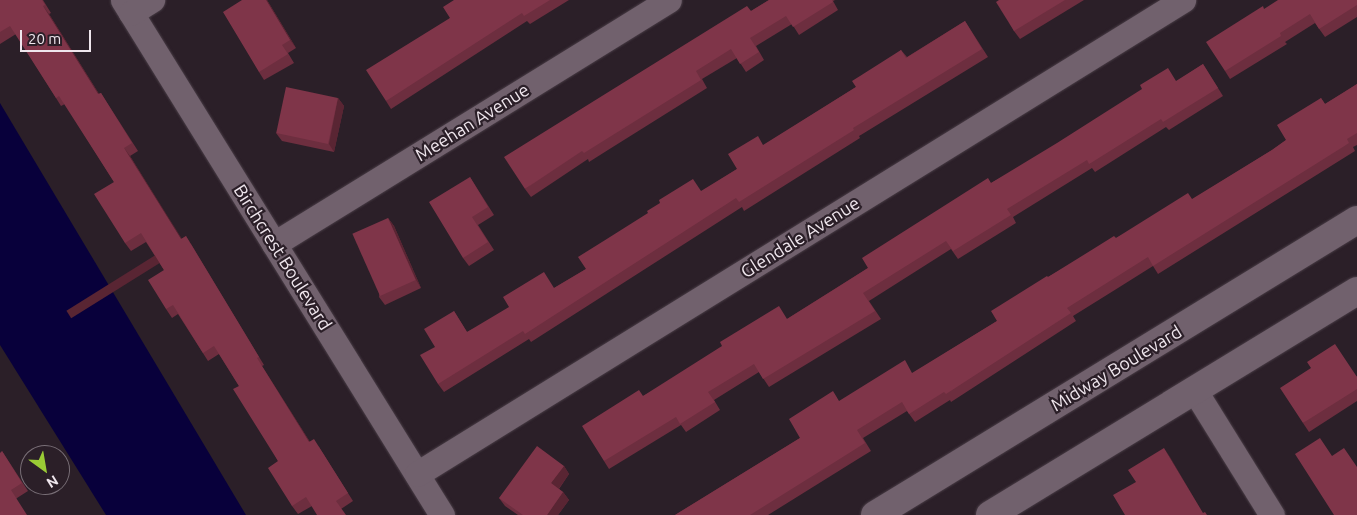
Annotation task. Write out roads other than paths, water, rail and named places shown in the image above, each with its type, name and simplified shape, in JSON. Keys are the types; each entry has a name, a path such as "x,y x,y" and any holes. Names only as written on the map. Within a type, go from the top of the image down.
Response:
{"street":[{"path":"127,7 152,0"},
{"name":"Meehan Avenue","path":"274,244 669,0"},
{"name":"Glendale Avenue","path":"417,474 1183,0"},
{"name":"Birchcrest Boulevard","path":"127,7 442,515"},
{"name":"Midway Boulevard","path":"875,515 1357,220"},
{"path":"990,515 1357,291"},
{"path":"1195,391 1272,515"}]}
